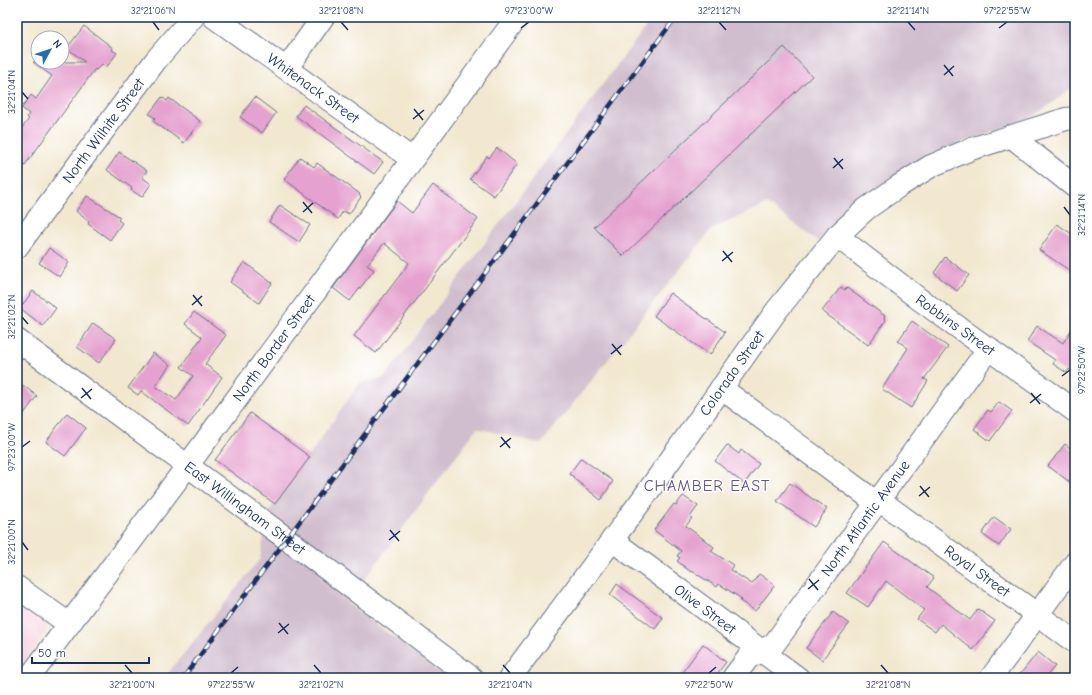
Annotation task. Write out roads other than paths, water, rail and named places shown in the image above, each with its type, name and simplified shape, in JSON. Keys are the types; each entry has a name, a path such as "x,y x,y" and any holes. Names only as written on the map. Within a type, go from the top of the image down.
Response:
{"street":[{"name":"North Wilhite Street","path":"17,247 156,60 192,17"},
{"name":"Whitenack Street","path":"214,17 412,159"},
{"path":"286,68 323,17"},
{"name":"North Border Street","path":"29,678 188,465 517,17"},
{"name":"Colorado Street","path":"510,678 612,540 777,310 837,236 866,209 931,166 971,149 1066,119 1075,118"},
{"path":"1011,136 1075,187"},
{"name":"Robbins Street","path":"837,236 1075,411"},
{"name":"East Willingham Street","path":"17,340 188,465 472,678"},
{"name":"North Atlantic Avenue","path":"733,678 748,658 776,642 989,348"},
{"name":"Royal Street","path":"721,388 1075,642"},
{"name":"Olive Street","path":"612,540 798,678"},
{"path":"991,678 1075,563"},
{"path":"17,587 69,624"}],"railway":[{"path":"183,678 676,17"}],"district":[{"name":"CHAMBER EAST","path":"707,486"}]}
